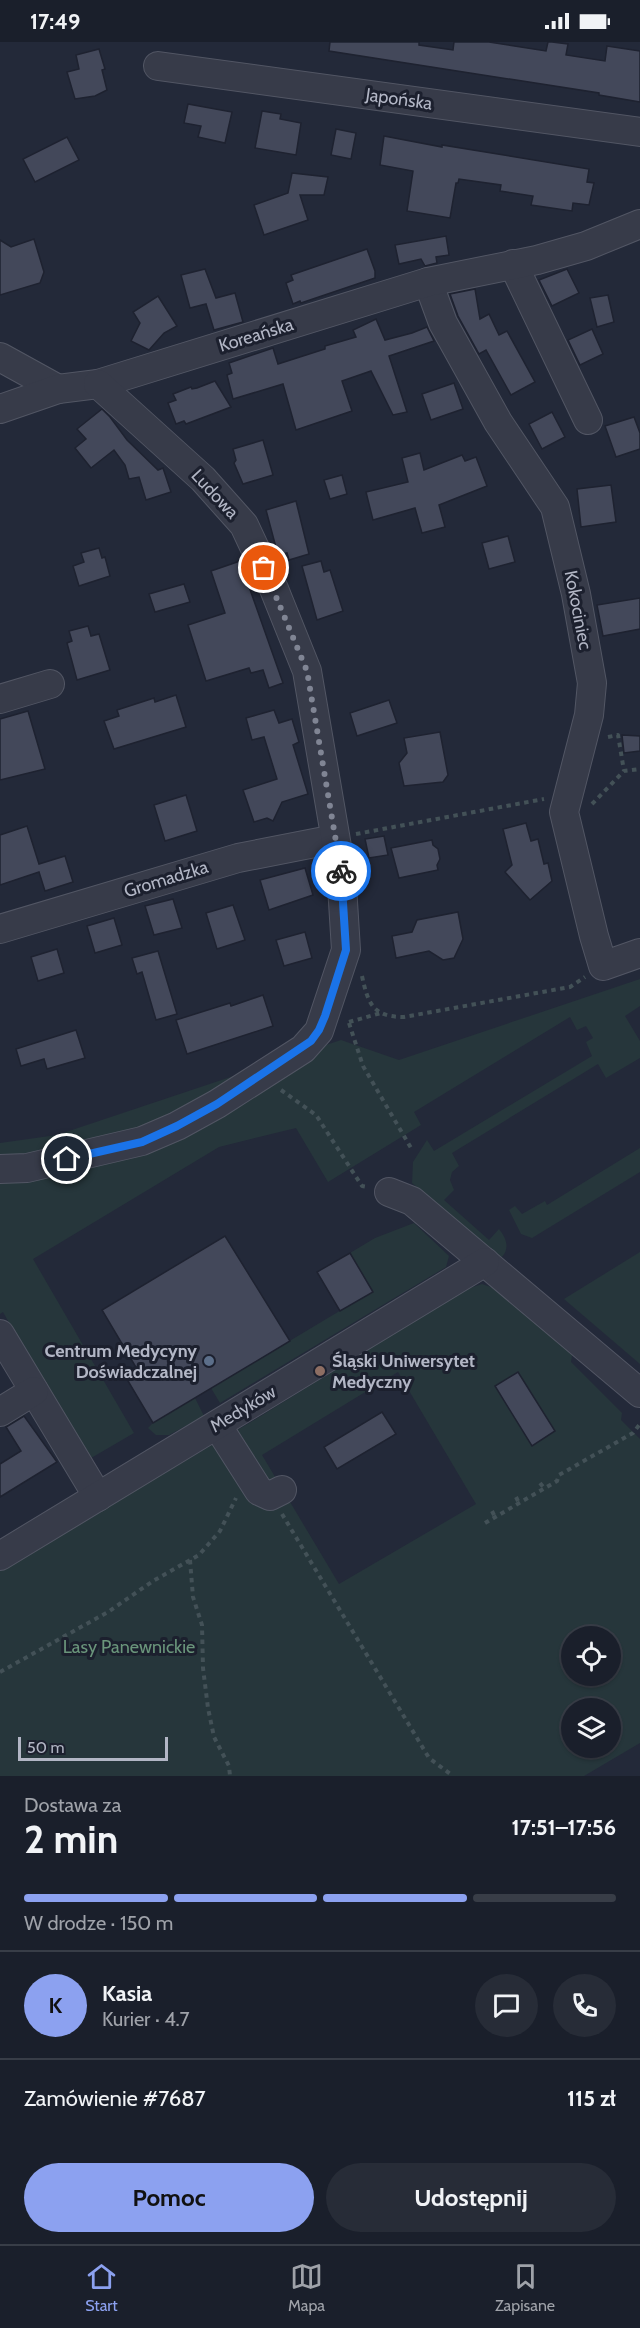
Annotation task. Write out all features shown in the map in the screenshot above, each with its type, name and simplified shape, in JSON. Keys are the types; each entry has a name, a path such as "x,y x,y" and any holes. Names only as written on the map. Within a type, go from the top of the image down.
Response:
{"street":[{"name":"Japońska","path":"158,66 640,132"},
{"name":"Koreańska","path":"0,409 58,389 98,384 428,282 537,260 586,246 640,224"},
{"path":"513,264 588,420"},
{"name":"Kokociniec","path":"428,282 443,323 498,422 555,507 576,594 592,683 585,734 580,801 564,812 603,966"},
{"path":"0,357 58,389"},
{"name":"Ludowa","path":"98,384 203,479 244,525 274,589 307,671 341,870 346,950"},
{"path":"0,699 51,684"},
{"name":"Gromadzka","path":"0,929 237,858 335,839"},
{"path":"0,1169 27,1168 142,1142 196,1116 261,1076 303,1049 319,1030 346,950"},
{"path":"603,966 640,953"},
{"path":"389,1192 412,1201 640,1393"},
{"name":"Medyków","path":"0,1556 485,1262"},
{"path":"0,1334 98,1497"},
{"path":"0,1412 34,1391"},
{"path":"217,1425 259,1491 276,1493"}],"path":[{"path":"585,734 604,737 618,735 624,771"},
{"path":"335,839 478,810 548,799 580,801 624,771 640,769"},
{"path":"346,950 362,976 366,998 371,1006 393,1017 404,1017 570,987 603,966"},
{"path":"319,1030 381,1013"},
{"path":"348,1023 363,1066 411,1148"},
{"path":"261,1076 316,1115 362,1186 389,1192"},
{"path":"485,1523 557,1481 560,1475 640,1426"},
{"path":"0,1671 108,1612 153,1581 199,1555 220,1531 246,1472"},
{"path":"540,1483 544,1488"},
{"path":"276,1493 429,1758 453,1776"},
{"path":"516,1497 519,1503"},
{"path":"492,1511 495,1517"},
{"path":"190,1560 193,1597 202,1625 203,1668 208,1708 214,1737 229,1766 230,1776"}],"green space":[{"path":"640,979 640,1006 625,1016 640,1041 640,1058 606,1078 598,1064 452,1153 459,1166 452,1172 450,1180 454,1190 444,1200 489,1240 499,1229 506,1244 506,1251 501,1258 412,1183 413,1162 427,1140 434,1151 592,1056 586,1042 593,1038 586,1026 577,1030 570,1017 414,1112 421,1125 328,1182 296,1128 219,1147 33,1259 134,1433 86,1461 3,1312 0,1314 0,1143 57,1135 341,1040 399,1060"},
{"path":"640,1148 640,1172 532,1238 521,1234 509,1210 515,1206 522,1214 545,1201 547,1205"},
{"path":"414,1223 449,1256 446,1267 220,1403 211,1388 373,1291 350,1253 375,1238"},
{"path":"640,1252 640,1364 564,1299"},
{"name":"Lasy Panewnickie","path":"482,1284 505,1292 573,1349 571,1362 622,1413 621,1420 640,1439 640,1743 621,1754 621,1698 561,1698 561,1758 615,1758 584,1776 0,1776 0,1570 251,1422 464,1290","holes":["398,1372 476,1504 339,1584 262,1455"]},
{"path":"195,1398 204,1416 169,1435 156,1435 148,1428 153,1423"}],"building":[{"path":"330,42 419,42 419,45 453,50 454,42 489,42 546,51 548,42 552,42 568,44 566,55 605,61 607,46 640,51 640,102 599,95 599,93 329,51"},
{"path":"99,49 105,69 102,70 107,90 95,96 75,99 67,72 79,69 76,55"},
{"path":"188,104 232,112 225,143 198,137 201,126 184,123"},
{"path":"262,111 281,114 280,119 301,123 296,155 255,148"},
{"path":"336,129 356,133 351,159 331,155"},
{"path":"384,136 589,169 587,182 594,183 589,205 573,203 572,211 531,205 533,196 500,191 501,185 459,179 456,183 450,218 407,211 413,171 380,165"},
{"path":"67,137 79,160 35,182 23,159"},
{"path":"292,173 328,177 324,195 300,195 308,220 264,235 254,205 288,193"},
{"path":"446,236 449,255 436,257 437,263 425,266 421,259 399,264 395,245"},
{"path":"34,239 44,272 40,283 0,295 0,240 11,247"},
{"path":"367,249 375,271 375,278 293,304 286,283 293,280 291,275"},
{"path":"205,269 216,298 235,293 243,322 214,330 206,304 190,308 181,275"},
{"path":"567,269 579,293 552,306 539,280"},
{"path":"475,289 480,319 489,314 499,335 507,331 535,382 511,395 486,350 479,354 458,316 450,294"},
{"path":"608,295 614,322 597,327 590,298"},
{"path":"158,296 177,326 164,333 149,350 131,341 140,323 133,312"},
{"path":"376,319 385,340 427,327 434,341 389,356 407,412 393,415 371,371 342,381 352,411 296,430 283,384 233,399 227,375 232,373 229,363 273,348 278,364 356,337 353,330"},
{"path":"592,329 603,354 580,365 568,340"},
{"path":"215,381 231,407 186,424 184,421 176,424 168,403 176,400 173,394"},
{"path":"454,383 463,409 431,420 422,394"},
{"path":"102,409 127,440 158,470 163,468 171,492 146,500 139,477 129,479 125,465 114,450 91,468 75,448 86,439 77,429"},
{"path":"552,412 565,437 542,449 529,424"},
{"path":"634,417 640,433 640,449 616,457 605,426"},
{"path":"263,440 273,475 243,484 234,463 236,460 233,449"},
{"path":"420,453 424,470 462,455 465,461 476,457 487,486 439,505 445,527 422,533 415,508 373,520 366,492 408,482 402,458"},
{"path":"342,475 347,494 330,499 324,480"},
{"path":"611,485 616,522 581,527 577,489"},
{"path":"296,501 309,554 289,560 287,553 278,555 266,510"},
{"path":"508,536 515,562 489,569 482,543"},
{"path":"99,548 102,558 105,557 110,576 79,586 73,566 84,562 81,553"},
{"path":"240,561 283,683 269,688 263,670 251,673 249,668 206,681 188,625 225,613 211,571"},
{"path":"321,561 324,572 330,570 343,611 317,620 302,566"},
{"path":"184,584 190,602 155,612 149,594"},
{"path":"640,598 640,629 603,636 597,605"},
{"path":"88,626 91,636 99,634 110,670 77,680 67,643 72,641 69,631"},
{"path":"176,695 186,727 114,749 104,721 119,716 117,710 154,698 155,702"},
{"path":"389,700 397,723 357,736 350,713"},
{"path":"274,710 279,723 292,719 299,742 293,745 308,794 282,802 273,821 267,818 254,822 243,790 277,779 264,737 252,740 246,718"},
{"path":"28,711 45,769 0,780 0,719"},
{"path":"440,732 448,775 443,782 404,786 399,763 407,753 404,738"},
{"path":"622,735 640,736 640,751 624,753"},
{"path":"186,795 197,831 165,841 154,805"},
{"path":"526,823 531,841 538,839 544,864 548,863 552,881 530,900 505,872 512,865 503,829"},
{"path":"27,826 39,864 65,856 73,882 45,891 39,872 0,885 0,835"},
{"path":"384,836 388,855 369,858 365,839"},
{"path":"432,840 433,845 438,849 440,859 437,865 438,870 399,878 391,848"},
{"path":"305,868 313,895 269,910 260,880"},
{"path":"173,899 182,928 154,935 145,906"},
{"path":"233,905 245,940 217,949 206,913"},
{"path":"458,912 463,939 454,958 443,960 429,951 396,958 392,936 412,932 417,920"},
{"path":"114,918 122,945 95,953 87,926"},
{"path":"305,932 312,958 284,966 276,940"},
{"path":"57,949 64,973 38,981 31,957"},
{"path":"158,951 177,1014 156,1020 142,972 137,974 132,958"},
{"path":"263,995 273,1026 187,1054 176,1020"},
{"path":"76,1030 85,1058 47,1069 44,1059 21,1066 16,1049"},
{"path":"225,1236 290,1341 153,1423 128,1381 140,1374 102,1310"},
{"path":"350,1253 373,1292 340,1311 317,1272"},
{"path":"518,1372 555,1431 532,1446 495,1386"},
{"path":"382,1412 396,1434 337,1469 324,1447"},
{"path":"24,1416 57,1462 0,1497 0,1464 21,1451 6,1427"}],"way so far":[{"path":"264,568 307,671 341,871"}],"place":[{"name":"Centrum Medycyny Doświadczalnej","path":"209,1361"},
{"name":"Śląski Uniwersytet Medyczny","path":"320,1371"}],"route":[{"path":"67,1159 142,1142 177,1126 217,1104 303,1049 311,1041 325,1016 346,950 341,871"}]}
